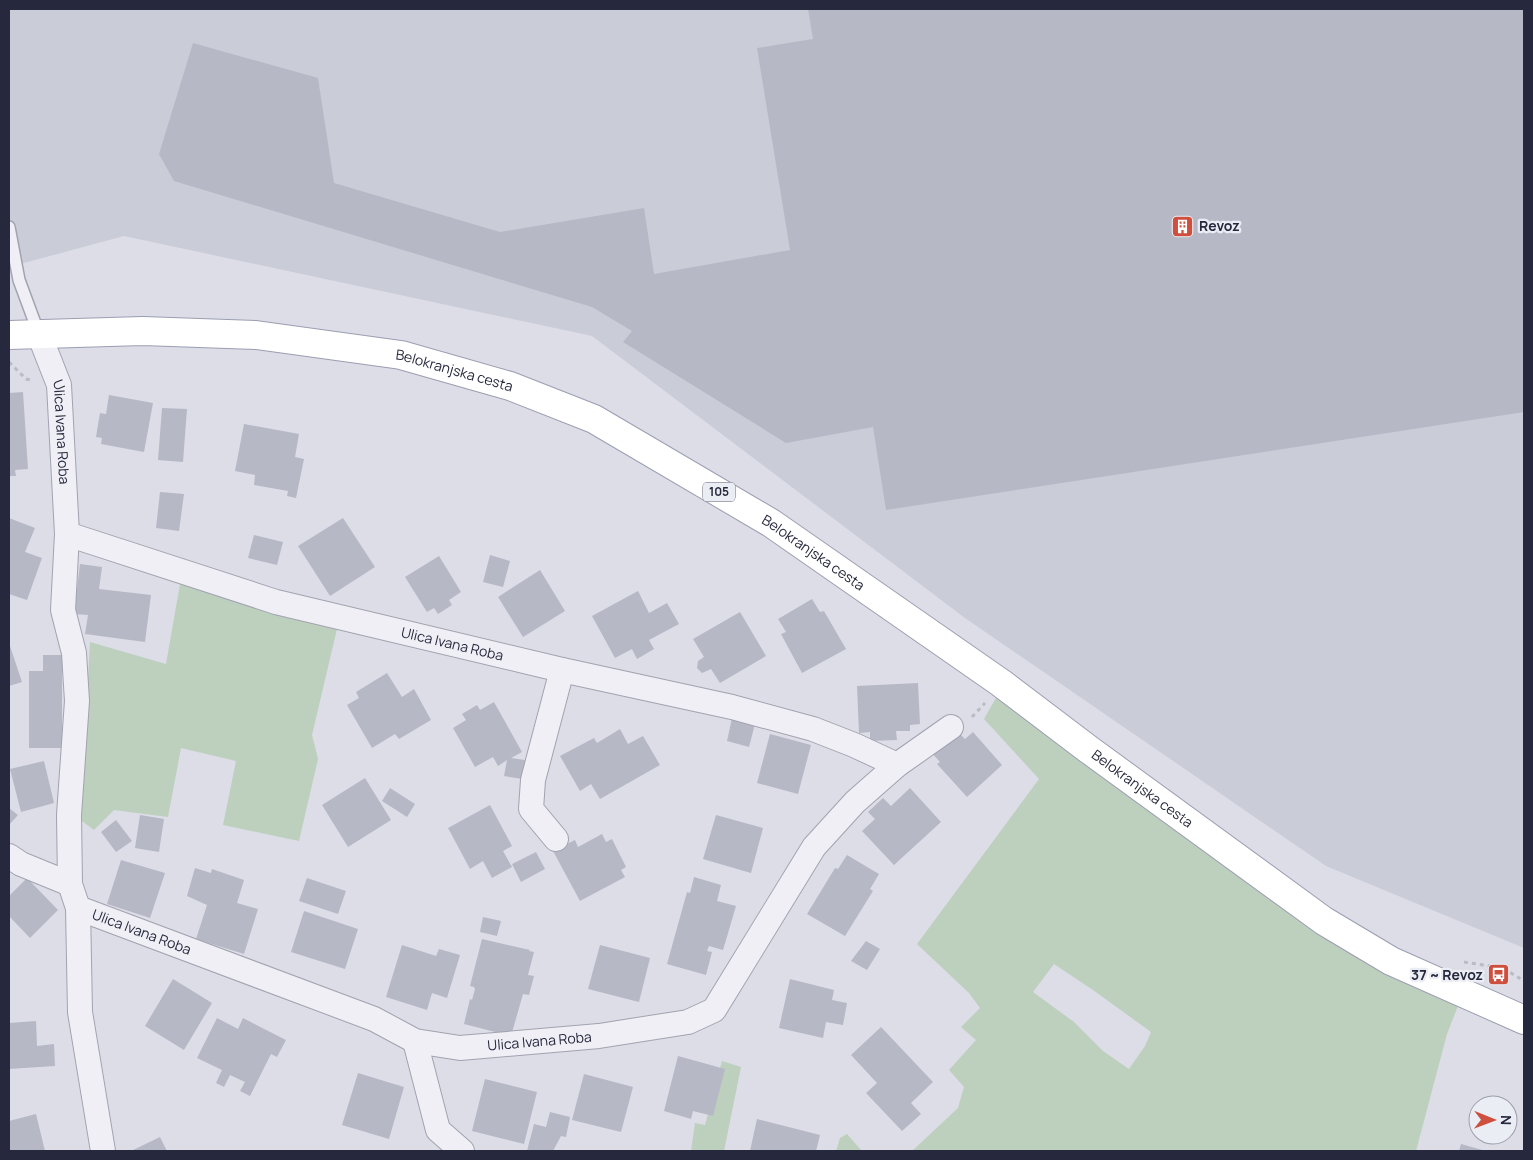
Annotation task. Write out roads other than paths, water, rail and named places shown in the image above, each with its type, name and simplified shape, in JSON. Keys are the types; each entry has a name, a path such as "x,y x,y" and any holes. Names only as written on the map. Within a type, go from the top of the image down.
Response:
{"main road":[{"name":"Belokranjska cesta","path":"9,335 143,331 256,335 401,355 510,386 594,419 771,523 1001,683 1088,749 1324,921 1391,961 1524,1020"}],"street":[{"name":"Ulica Ivana Roba","path":"39,334 59,385 67,534 63,610 74,653 77,702 69,814 70,884 78,908 80,1012 103,1151"},
{"name":"Ulica Ivana Roba","path":"67,534 276,602 562,670 732,707 813,729 897,765"},
{"path":"556,839 531,810 533,780 562,670"},
{"name":"Ulica Ivana Roba","path":"78,908 374,1019 415,1041 460,1048 599,1036 688,1022 714,1010 814,847 855,802 897,765 951,727"},
{"path":"9,856 22,864 70,884"},
{"path":"415,1041 438,1130 462,1151"}],"lane":[{"path":"9,227 20,280 39,334"}],"place":[{"name":"Revoz","path":"1183,226"},
{"name":"37 ~ Revoz","path":"1499,975"}]}
